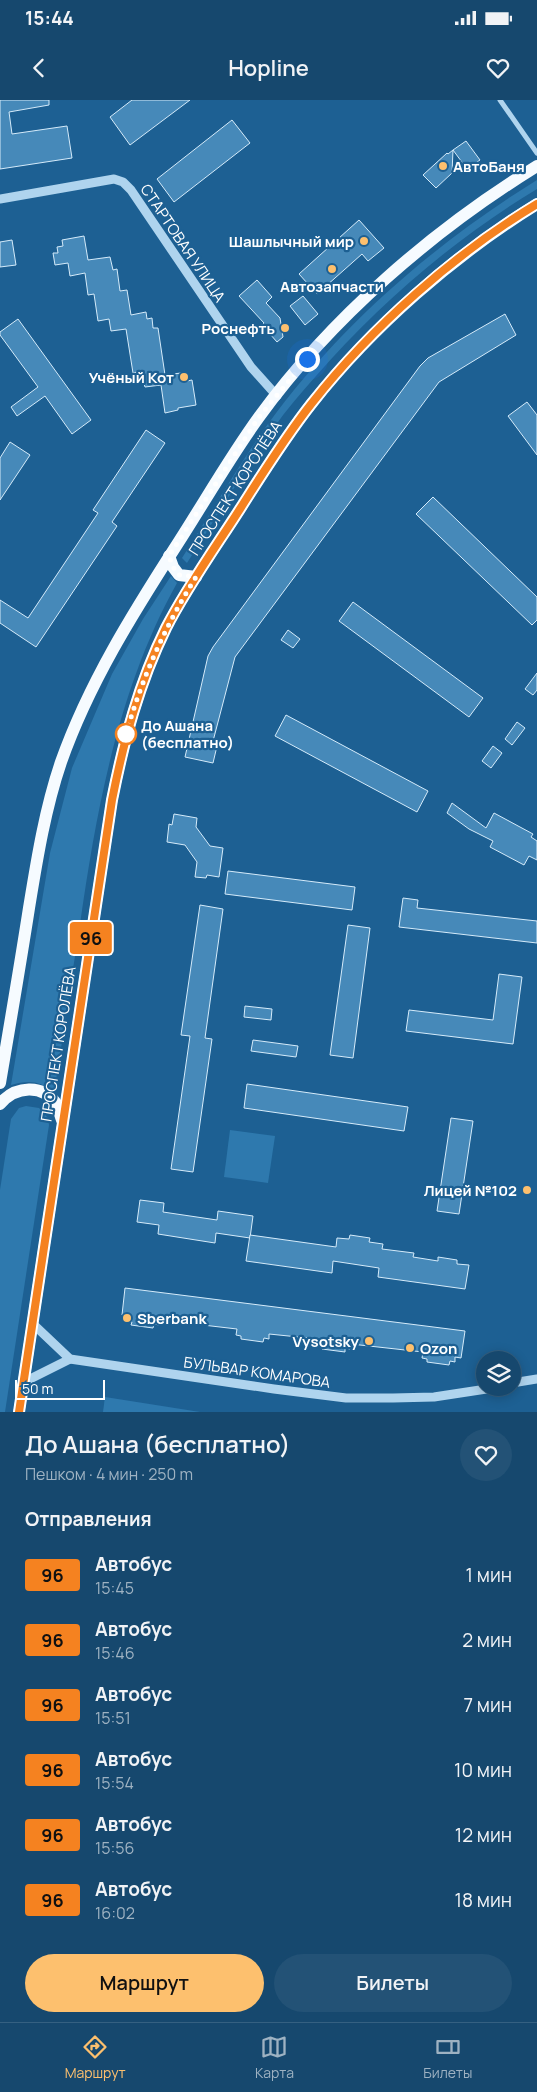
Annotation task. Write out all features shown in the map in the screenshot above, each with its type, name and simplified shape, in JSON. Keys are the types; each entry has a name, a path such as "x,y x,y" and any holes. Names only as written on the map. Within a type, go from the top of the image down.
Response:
{"main road":[{"name":"ПРОСПЕКТ КОРОЛЁВА","path":"0,1082 39,847 48,806 78,716 116,642 259,417 316,349 398,268 469,212 537,166"},
{"name":"ПРОСПЕКТ КОРОЛЁВА","path":"19,1412 112,800 124,741 134,706 153,656 176,609 196,577 286,438 312,402 341,369 432,281 500,228 537,204"},
{"path":"169,556 173,567 179,575 196,577"},
{"path":"0,1104 7,1096 19,1090 35,1090 49,1096 58,1106 63,1122"}],"street":[{"path":"500,100 537,153"},
{"name":"СТАРТОВАЯ УЛИЦА","path":"0,199 114,179 123,182 131,190 252,367 277,396"},
{"path":"24,1382 70,1359 32,1323"},
{"name":"БУЛЬВАР КОМАРОВА","path":"70,1359 346,1398 434,1397 476,1391"},
{"path":"521,1382 537,1379"}],"shaded area":[{"path":"537,180 537,189 506,208 447,251 392,298 340,349 278,422 187,563 182,558 246,457 268,424 326,353 357,320 426,259 462,231"},
{"path":"171,576 177,583 157,623 125,705 103,792 94,836 54,1093 39,1083 34,1082 11,1085 50,853 72,768 112,674 143,619"},
{"path":"26,1106 39,1108 48,1118 49,1125 5,1412 0,1412 0,1190 11,1119 19,1108"},
{"path":"230,1130 275,1136 268,1183 224,1177"},
{"path":"105,1397 200,1412 103,1412"}],"building":[{"path":"0,100 49,100 49,105 9,112 12,134 67,126 72,158 0,169"},
{"path":"132,100 190,100 130,145 110,117"},
{"path":"232,120 250,143 174,202 157,179"},
{"path":"466,141 480,160 467,169 453,150"},
{"name":"АвтоБаня","path":"453,150 452,173 436,188 423,175 447,153"},
{"path":"359,220 384,248 368,261 362,254 317,294 299,274"},
{"path":"84,236 88,260 110,257 113,270 117,269 120,291 127,290 131,315 146,312 147,319 152,318 153,328 158,328 165,375 181,373 181,376 186,375 187,381 192,380 196,405 178,408 178,410 165,413 161,385 145,387 143,381 138,382 137,372 133,373 126,329 111,331 109,319 98,321 94,294 88,295 85,273 70,276 68,263 55,265 53,253 58,253 57,247 63,246 62,240"},
{"path":"12,240 16,265 0,267 0,242"},
{"path":"257,280 272,297 266,303 280,318 283,337 277,342 262,325 264,323 239,296"},
{"path":"303,296 318,314 305,325 290,306"},
{"path":"505,314 516,335 439,382 235,657 212,745 217,746 213,763 185,757 208,656 213,647 420,366 428,358"},
{"path":"18,319 91,420 72,434 45,396 17,416 11,407 38,387 0,335 0,332"},
{"path":"527,402 537,415 537,455 508,416"},
{"path":"146,430 165,443 112,522 117,526 36,647 0,623 0,600 28,618 98,513 93,510"},
{"path":"10,442 30,455 0,500 0,458"},
{"path":"433,497 537,597 537,620 532,625 416,514"},
{"path":"353,602 483,698 469,717 339,621"},
{"path":"288,630 300,639 293,648 281,640"},
{"path":"537,673 537,690 533,695 525,689"},
{"path":"286,715 428,791 417,812 275,736"},
{"path":"517,722 525,728 512,745 505,739"},
{"path":"493,746 502,753 491,768 482,761"},
{"path":"452,803 486,828 494,813 533,834 531,837 537,841 537,860 529,856 524,865 490,847 493,841 469,829 447,813"},
{"path":"174,814 197,818 196,827 210,846 223,848 219,877 207,875 206,878 195,877 197,862 185,845 167,842 169,824 172,825"},
{"path":"228,871 355,887 352,910 225,894"},
{"path":"403,898 418,900 417,908 537,921 537,943 399,927"},
{"path":"200,905 223,909 205,1038 212,1039 193,1172 171,1169 190,1036 181,1035"},
{"path":"348,925 370,928 353,1058 330,1055"},
{"path":"499,974 522,977 513,1044 406,1031 409,1010 493,1020"},
{"path":"245,1006 272,1009 271,1020 244,1017"},
{"path":"253,1040 298,1046 296,1057 251,1051"},
{"path":"247,1084 408,1107 404,1131 244,1108"},
{"path":"451,1118 473,1121 459,1214 437,1211"},
{"path":"140,1200 164,1203 163,1212 217,1220 218,1211 253,1216 250,1238 216,1233 215,1243 158,1234 159,1225 137,1222"},
{"path":"250,1235 336,1247 337,1238 349,1239 350,1235 370,1238 369,1242 383,1244 382,1249 414,1253 413,1257 438,1261 438,1257 457,1260 457,1264 469,1265 465,1289 378,1277 379,1268 333,1261 332,1273 246,1261"},
{"path":"125,1288 465,1331 461,1358 455,1357 455,1362 450,1361 449,1365 427,1362 427,1359 422,1358 423,1352 351,1344 350,1349 345,1348 345,1352 322,1349 323,1346 317,1345 318,1339 269,1334 269,1339 264,1338 263,1342 241,1339 241,1336 236,1335 237,1329 160,1320 159,1325 154,1324 153,1328 131,1325 132,1322 126,1321 127,1315 122,1315"}],"bus line":[{"name":"96","path":"19,1412 112,800 124,741 137,698 153,656 180,602 286,438 312,402 372,337 432,281 500,228 537,204"}],"place":[{"name":"АвтоБаня","path":"443,166"},
{"name":"Шашлычный мир","path":"364,241"},
{"name":"Автозапчасти","path":"332,269"},
{"name":"Роснефть","path":"285,328"},
{"name":"Учёный Кот","path":"184,377"},
{"name":"До Ашана (бесплатно)","path":"126,734"},
{"name":"Лицей №102","path":"527,1190"},
{"name":"Sberbank","path":"127,1318"},
{"name":"Vysotsky","path":"369,1341"},
{"name":"Ozon","path":"410,1348"}],"route":[{"path":"126,734 153,656 180,602 196,577 179,575 173,567 169,556 259,417 307,359"}]}
